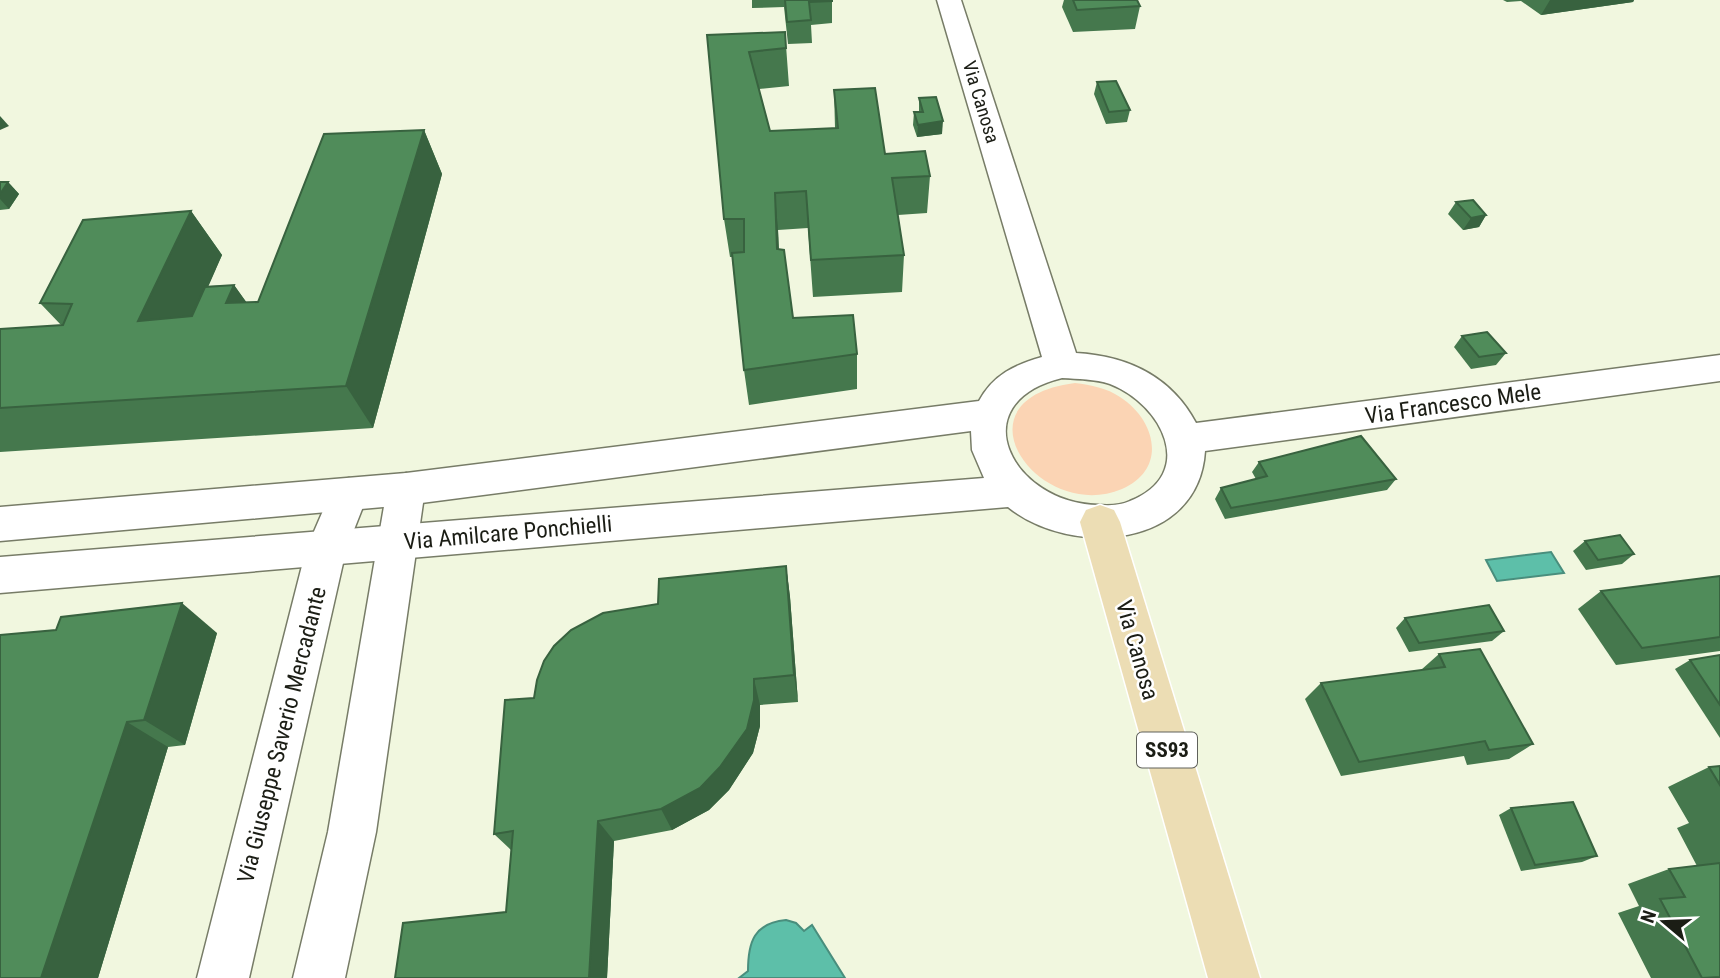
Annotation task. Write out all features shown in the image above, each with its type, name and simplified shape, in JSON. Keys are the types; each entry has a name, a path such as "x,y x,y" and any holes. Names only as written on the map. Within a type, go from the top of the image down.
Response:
{"main road":[{"name":"Via Canosa","path":"949,0 1062,365"},
{"path":"1062,365 1094,366 1126,376 1154,393 1175,415 1186,439 1187,460 1179,484 1160,504 1133,518 1100,522 1059,515 1040,508 1015,491 996,466 987,440 990,414 1001,396 1017,381 1038,371 1062,365"},
{"name":"Via Francesco Mele","path":"1186,439 1720,368"},
{"path":"0,524 406,489 990,414"},
{"path":"319,978 352,832 406,489"},
{"name":"Via Amilcare Ponchielli","path":"0,575 1015,491"},
{"name":"Via Giuseppe Saverio Mercadante","path":"223,978 327,550 349,494"},
{"name":"Via Canosa","path":"1100,522 1234,978"}],"shaded area":[{"path":"1075,383 1099,387 1120,397 1142,418 1149,431 1151,457 1146,469 1137,480 1122,489 1091,495 1062,489 1037,475 1020,455 1013,433 1018,411 1037,394"}],"water":[{"path":"1551,552 1564,573 1497,581 1486,560"},
{"path":"786,920 796,923 804,931 812,925 845,978 739,978 748,971 749,951 755,936 767,925"}],"building":[{"path":"785,0 832,1 809,2 811,20 787,22"},
{"path":"1073,0 1137,0 1140,6 1077,10"},
{"path":"785,32 786,48 749,52 770,131 838,128 834,90 875,88 885,154 925,151 930,176 892,178 904,255 811,260 806,191 775,193 777,249 784,250 793,318 853,315 857,354 744,370 732,253 744,252 744,219 724,219 707,35"},
{"path":"1116,81 1130,110 1109,112 1097,82"},
{"path":"936,97 943,121 918,125 914,112 923,112 919,98"},
{"path":"424,130 346,386 0,408 0,329 63,325 72,304 40,303 83,220 191,211 138,321 192,316 205,287 234,285 226,303 258,302 324,134"},
{"path":"0,182 8,182 0,194"},
{"path":"1473,200 1486,215 1471,218 1456,202"},
{"path":"1487,332 1506,353 1479,357 1462,336"},
{"path":"1361,436 1396,479 1231,508 1221,488 1267,476 1259,462"},
{"path":"1620,535 1634,554 1598,560 1585,541"},
{"path":"786,566 794,675 754,679 754,700 747,729 720,767 700,788 661,809 598,821 589,978 395,978 403,923 506,912 513,831 494,834 505,700 534,698 544,661 554,646 571,630 603,613 658,604 659,579"},
{"path":"1720,576 1720,637 1642,648 1601,591"},
{"path":"182,603 144,720 127,722 41,978 0,978 0,635 56,630 61,617"},
{"path":"1489,605 1504,631 1419,643 1405,618"},
{"path":"1480,649 1533,744 1489,750 1485,741 1359,762 1321,683 1445,667 1439,654"},
{"path":"1720,655 1720,705 1690,660"},
{"path":"1720,766 1720,785 1709,767"},
{"path":"1573,802 1597,856 1535,865 1511,808"},
{"path":"1720,863 1720,977 1702,978 1660,899 1685,897 1669,869"}]}
